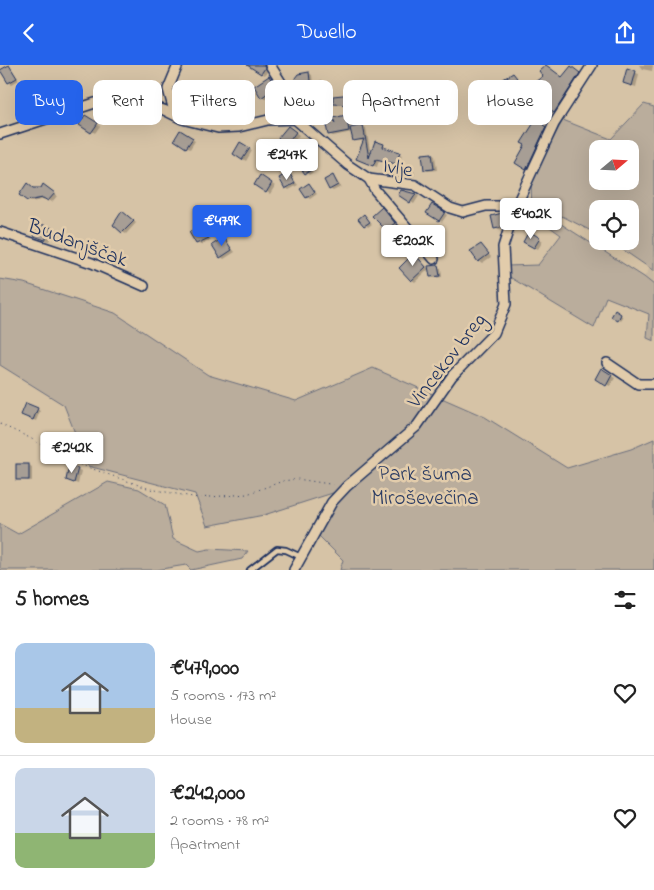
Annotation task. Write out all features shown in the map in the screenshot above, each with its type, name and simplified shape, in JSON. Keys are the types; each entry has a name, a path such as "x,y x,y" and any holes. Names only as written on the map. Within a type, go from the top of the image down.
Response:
{"street":[{"path":"172,104 168,89 178,65"},
{"path":"270,65 279,80"},
{"name":"Vincekov breg","path":"294,570 315,537 321,519 347,486 417,425 452,376 494,333 506,303 503,247 516,206 554,124 592,65"},
{"path":"0,134 95,103 126,99 172,114"},
{"path":"206,125 218,128 247,125"},
{"name":"Ivlje","path":"302,125 348,165 370,179 415,185 450,208 463,212 486,206 516,206"},
{"path":"370,179 375,190 434,259"},
{"name":"Budanjščak","path":"0,232 92,263 144,286"},
{"path":"607,363 638,384 654,384"}],"lane":[{"path":"250,570 277,549 286,550 302,557"}],"path":[{"path":"0,424 30,438 67,460 150,489 198,498 247,494 283,481 297,479 347,486"}],"shaded area":[{"path":"650,268 654,271 654,285 644,277"}],"green space":[{"path":"644,104 654,107 654,271 623,250 639,250 639,200 589,200 589,230 562,216 558,222 589,242 589,250 602,250 654,285 654,341 647,338 649,314 606,297 594,328 508,276 507,266 538,265 561,235 532,214 531,180 563,120 611,139"},
{"name":"Park šuma Miroševečina","path":"0,279 24,283 115,313 208,375 296,401 373,368 485,417 567,468 631,449 654,439 654,570 340,570 343,560 319,536 339,491 264,515 207,526 195,494 88,466 64,405 0,365"},
{"path":"108,482 139,489 165,505 173,539 199,551 209,549 248,551 242,559 191,570 186,565 155,570 0,570 0,524 18,534"}],"building":[{"path":"9,65 17,78 8,83 0,70"},
{"path":"247,65 264,65 265,68 261,74"},
{"path":"546,65 562,77 571,66 580,73 554,113 552,112 552,80 538,80 543,76 539,71"},
{"path":"627,68 636,71 632,86 623,83"},
{"path":"309,72 310,80 295,80 298,74"},
{"path":"513,73 517,78 514,80 502,80"},
{"path":"269,76 272,80 265,80 265,95 261,98 255,85"},
{"path":"343,95 343,105 333,104 333,96"},
{"path":"85,115 93,120 93,125 97,125 91,133 79,125 83,125"},
{"path":"343,116 343,125 348,125 349,131 328,135 326,125 333,125 335,123 333,118"},
{"path":"363,125 369,158 375,141 384,144 383,147 400,152 396,164 376,159 373,166 356,159 364,139 353,141 350,128"},
{"path":"533,125 543,125 546,127 526,170 515,163 525,145 521,143"},
{"path":"288,126 296,132 285,147 278,138"},
{"path":"180,130 193,138 186,148 174,140"},
{"path":"240,142 250,148 242,160 233,154"},
{"path":"304,142 312,152 304,159 296,149"},
{"path":"432,153 434,169 424,170 422,154"},
{"path":"305,162 311,170 305,174 299,166"},
{"path":"410,165 412,174 403,176 400,167"},
{"path":"289,172 295,183 285,189 279,178"},
{"path":"260,175 272,183 266,193 254,185"},
{"path":"333,175 338,185 329,190 324,180"},
{"path":"27,183 33,188 41,188 43,184 55,193 48,201 43,198 27,201 19,195"},
{"path":"309,183 315,192 306,198 300,189"},
{"path":"401,190 416,194 410,203 398,195"},
{"path":"432,204 445,212 439,221 426,213"},
{"path":"382,207 395,223 386,230 372,216"},
{"path":"122,211 134,221 122,233 113,225"},
{"path":"502,213 505,221 503,227 494,229 491,216"},
{"path":"364,214 370,222 364,226 358,219"},
{"path":"41,224 52,228 45,240 34,236"},
{"path":"201,225 209,238 196,244 189,232"},
{"path":"529,231 540,238 534,248 523,242"},
{"path":"224,237 232,250 220,258 212,245"},
{"path":"481,244 489,254 478,262 470,251"},
{"path":"414,253 426,267 411,281 399,268"},
{"path":"438,265 440,276 430,277 428,266"},
{"path":"615,310 621,314 618,321 611,317"},
{"path":"601,368 612,375 606,386 595,379"},
{"path":"26,403 38,408 33,420 21,415"},
{"path":"16,464 29,464 29,480 16,480"},
{"path":"69,466 78,468 74,483 66,480"}]}
